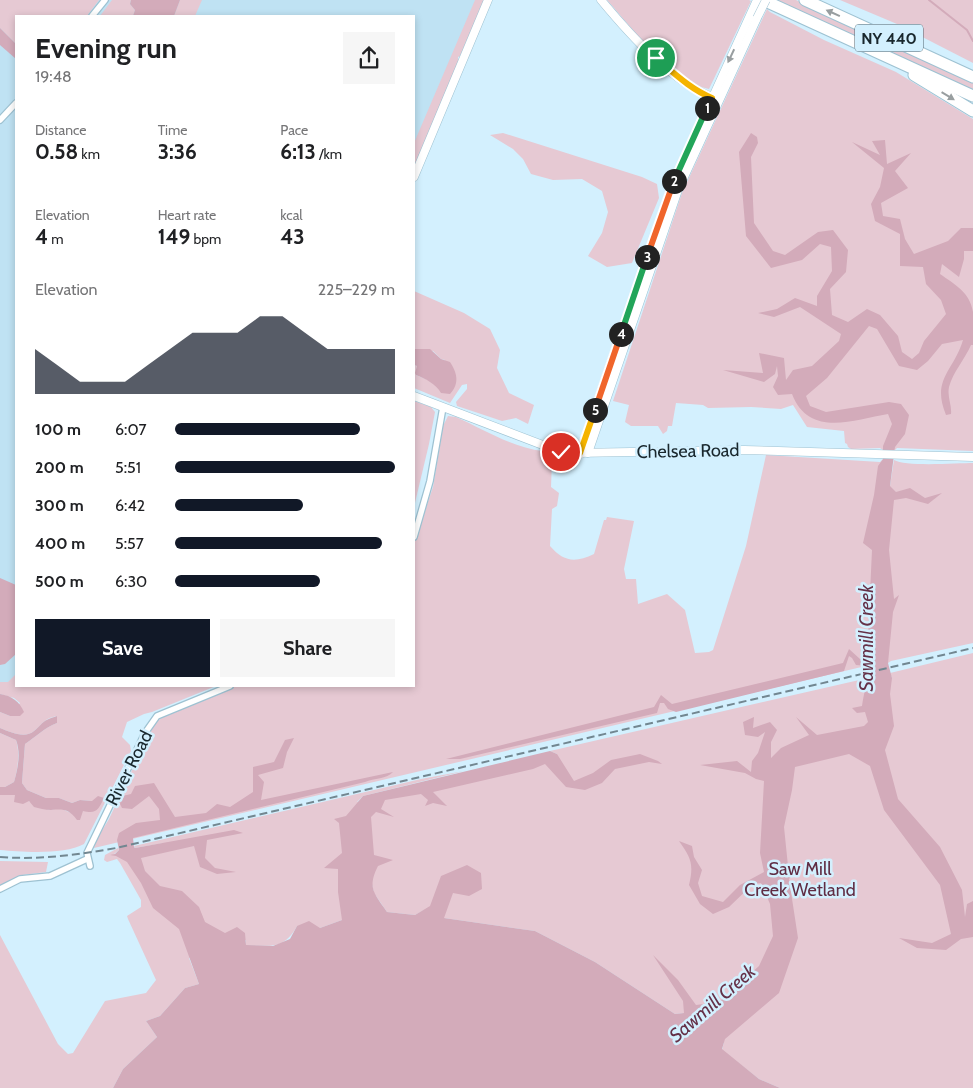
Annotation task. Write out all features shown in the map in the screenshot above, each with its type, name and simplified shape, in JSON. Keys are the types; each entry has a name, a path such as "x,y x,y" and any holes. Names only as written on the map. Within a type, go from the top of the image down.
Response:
{"highway":[{"name":"NY 440","path":"764,0 973,96"},
{"name":"NY 440","path":"805,0 973,76"},
{"path":"860,45 973,111"}],"street":[{"path":"93,15 105,0"},
{"path":"415,175 488,0"},
{"path":"601,0 630,35 683,81 701,93 721,100"},
{"path":"584,453 678,190 721,100 754,16 757,0"},
{"path":"616,361 671,189 712,98 764,0"},
{"path":"0,120 15,104"},
{"name":"Chelsea Road","path":"415,396 561,452 744,450 973,457"},
{"path":"415,534 430,481 443,407"},
{"name":"River Road","path":"87,859 87,853 145,733 157,716 228,687"},
{"path":"0,889 20,879 50,876 87,859 90,866"}],"shaded area":[{"path":"84,0 481,0 415,158 415,15 74,15"},
{"path":"0,23 15,37 15,686 0,696"}],"green space":[{"path":"0,0 99,0 88,15 15,15 15,43 0,28"},
{"path":"112,0 131,0 130,4 135,10 133,15 101,15"},
{"path":"180,0 202,0 195,15 174,15"},
{"path":"475,0 484,0 458,57 458,62 415,165 415,141"},
{"path":"607,0 751,1 709,89 681,76 667,65 640,38"},
{"path":"777,0 796,0 973,82 973,91"},
{"path":"840,0 973,0 973,63 897,24"},
{"path":"767,9 824,40 896,72 973,119 973,451 897,448 895,450 894,448 883,448 883,450 880,448 851,449 845,443 844,431 807,427 793,405 781,409 751,407 708,408 703,405 676,403 672,426 668,426 667,431 663,434 658,426 631,426 625,422 629,405 613,401 682,193"},
{"path":"503,133 642,177 657,184 659,198 632,263 607,267 588,256 602,233 608,212 602,191 582,179 553,180 531,174 523,159 513,149 490,135"},
{"path":"415,291 464,313 490,329 500,350 497,368 509,393 534,405 528,424 516,418 502,421 457,406 456,402 467,389 467,384 462,385 450,403 415,388 415,365 417,366 416,375 438,387 445,360 441,359 433,351 415,349"},
{"path":"415,401 431,407 435,412 415,503"},
{"path":"448,416 456,417 509,442 543,451 544,457 551,459 551,487 559,493 557,506 552,509 550,546 565,558 575,560 594,554 604,520 607,517 634,521 624,569 626,579 636,579 638,604 667,594 685,610 695,653 713,650 746,546 766,455 880,462 883,459 881,463 870,665 94,848 95,842 109,819 149,734 157,721 168,714 234,687 415,687 415,540 433,487 443,426"},
{"path":"894,460 920,464 973,463 973,643 888,663 886,549 890,486"},
{"name":"Saw Mill Creek Wetland","path":"973,653 973,1088 780,1088 759,1079 722,1050 724,1042 684,1013 675,1014 595,962 535,931 444,918 424,910 415,915 387,912 374,893 371,880 342,920 320,928 297,926 287,939 276,945 246,945 246,940 189,958 199,984 185,988 160,1016 146,1021 157,1037 123,1069 113,1088 0,1088 0,935 58,1044 68,1054 73,1053 105,1001 146,993 156,980 127,916 141,907 141,900 117,859 107,862 104,860 105,855 118,848 119,850 113,855 164,843 135,848 134,846 421,779 464,771 363,796 357,802 557,754 550,751 868,678 865,684 892,678 890,673"},
{"path":"15,675 15,687 214,687 127,722 122,737 130,745 131,751 84,844 66,850 43,852 0,850 0,795 15,795 49,810 60,808 73,814 83,811 92,801 80,800 72,803 59,798 46,798 27,790 22,783 25,744 57,723 57,716 46,720 34,731 22,735 0,728 0,712 10,716 20,703 14,698 0,694 0,682 8,682"},
{"path":"0,733 16,740 18,750 14,782 5,787 0,787"},
{"path":"0,861 48,862 46,872 22,875 0,885"}],"water":[{"path":"131,0 180,0 174,15 133,15 135,10 130,4"},
{"path":"0,28 15,43 15,58 0,45"},
{"name":"Sawmill Creek","path":"751,133 757,137 758,143 751,157 754,223 773,251 785,255 818,232 833,230 848,250 846,272 830,289 832,315 848,322 867,309 880,315 898,336 902,352 912,359 919,353 924,341 946,314 941,300 926,284 923,267 900,266 900,234 875,221 871,204 880,187 884,168 852,142 880,155 872,141 885,140 887,164 911,153 895,171 908,188 881,203 883,216 900,219 905,239 914,254 948,241 961,228 973,228 973,251 964,251 964,259 959,277 942,264 940,274 965,294 969,299 973,312 973,345 971,345 956,371 949,387 951,414 946,415 942,403 942,384 963,340 942,344 928,361 917,370 899,366 877,329 869,326 827,378 806,396 810,406 826,412 889,402 901,404 909,415 905,434 895,447 890,486 896,492 910,488 925,498 942,493 928,504 906,498 894,500 889,550 894,599 899,595 893,612 888,663 892,678 890,694 894,726 885,750 898,799 940,847 962,890 965,917 967,904 973,901 973,937 961,939 946,950 917,948 899,938 932,943 951,934 940,885 884,810 870,766 849,754 795,767 784,827 788,866 799,868 789,879 798,938 779,993 725,1039 722,1049 759,1079 780,1088 113,1088 123,1069 157,1037 146,1021 160,1016 185,988 199,984 179,929 153,908 141,883 127,862 110,855 115,854 119,850 117,840 119,833 136,823 160,820 159,809 149,796 132,809 122,808 120,804 122,796 131,794 135,786 154,783 175,817 206,813 217,804 230,807 253,792 253,767 274,762 285,740 294,738 287,752 283,768 258,775 264,782 261,800 393,772 387,776 365,782 133,838 135,848 234,830 243,833 207,840 205,858 215,868 236,872 217,874 200,867 194,846 141,858 145,871 160,886 182,891 199,907 205,922 225,933 237,927 245,933 246,945 273,946 290,939 297,926 309,921 320,928 342,920 338,892 338,869 324,868 342,853 339,823 334,819 346,816 363,796 550,751 557,754 574,781 593,773 611,760 640,754 662,764 649,762 615,769 602,783 585,790 566,787 545,764 533,769 433,792 447,806 433,803 425,806 428,800 421,794 385,800 381,809 394,817 376,812 371,817 374,855 393,860 378,866 373,880 376,895 387,912 415,915 430,906 441,876 467,865 481,873 482,889 469,896 453,893 444,918 535,931 595,962 675,1014 684,1013 683,1001 653,955 678,980 696,1005 719,1002 759,966 773,936 770,904 761,883 753,884 729,907 713,914 700,904 689,885 691,866 686,852 679,841 692,846 694,857 702,870 698,883 702,896 723,902 740,885 764,872 760,853 764,781 745,773 700,765 737,761 751,772 752,761 758,753 765,732 758,737 745,735 743,722 754,717 753,728 770,722 777,730 771,742 771,758 781,748 809,735 796,717 817,735 864,726 868,722 865,712 857,713 852,708 862,706 868,666 856,665 849,656 844,671 676,712 668,709 664,703 660,703 657,713 460,759 446,759 654,707 661,695 672,704 843,663 849,649 860,659 867,658 872,550 863,543 874,495 878,466 883,459 883,446 892,424 888,414 847,422 833,423 821,421 809,417 800,408 792,394 778,395 773,387 778,376 777,366 775,374 764,382 723,370 763,373 759,353 784,358 786,380 793,370 812,366 839,341 841,334 800,307 774,317 758,313 777,309 795,298 817,306 817,296 832,271 831,247 820,244 802,260 771,268 746,236 739,152"},
{"path":"415,349 430,349 441,359 450,362 454,370 456,382 450,394 441,393 430,382 416,375 417,366 415,365"},
{"path":"0,578 15,585 15,655 5,664 0,665"},
{"path":"0,694 15,700 24,712 20,716 10,716 0,712"},
{"path":"57,716 57,723 25,744 22,783 27,790 46,798 59,798 72,803 80,800 92,801 98,796 104,798 96,810 91,812 83,811 80,820 77,820 66,811 34,807 29,801 23,804 14,802 15,795 0,795 0,787 5,787 14,782 19,755 16,740 0,733 0,728 22,735 34,731 46,721"}],"waterway":[{"path":"929,0 967,30 973,41"}],"railway":[{"path":"0,857 30,858 58,856 116,848 973,648"}],"route":[{"path":"561,452 580,453 671,189 712,98 683,81 656,58"}]}
